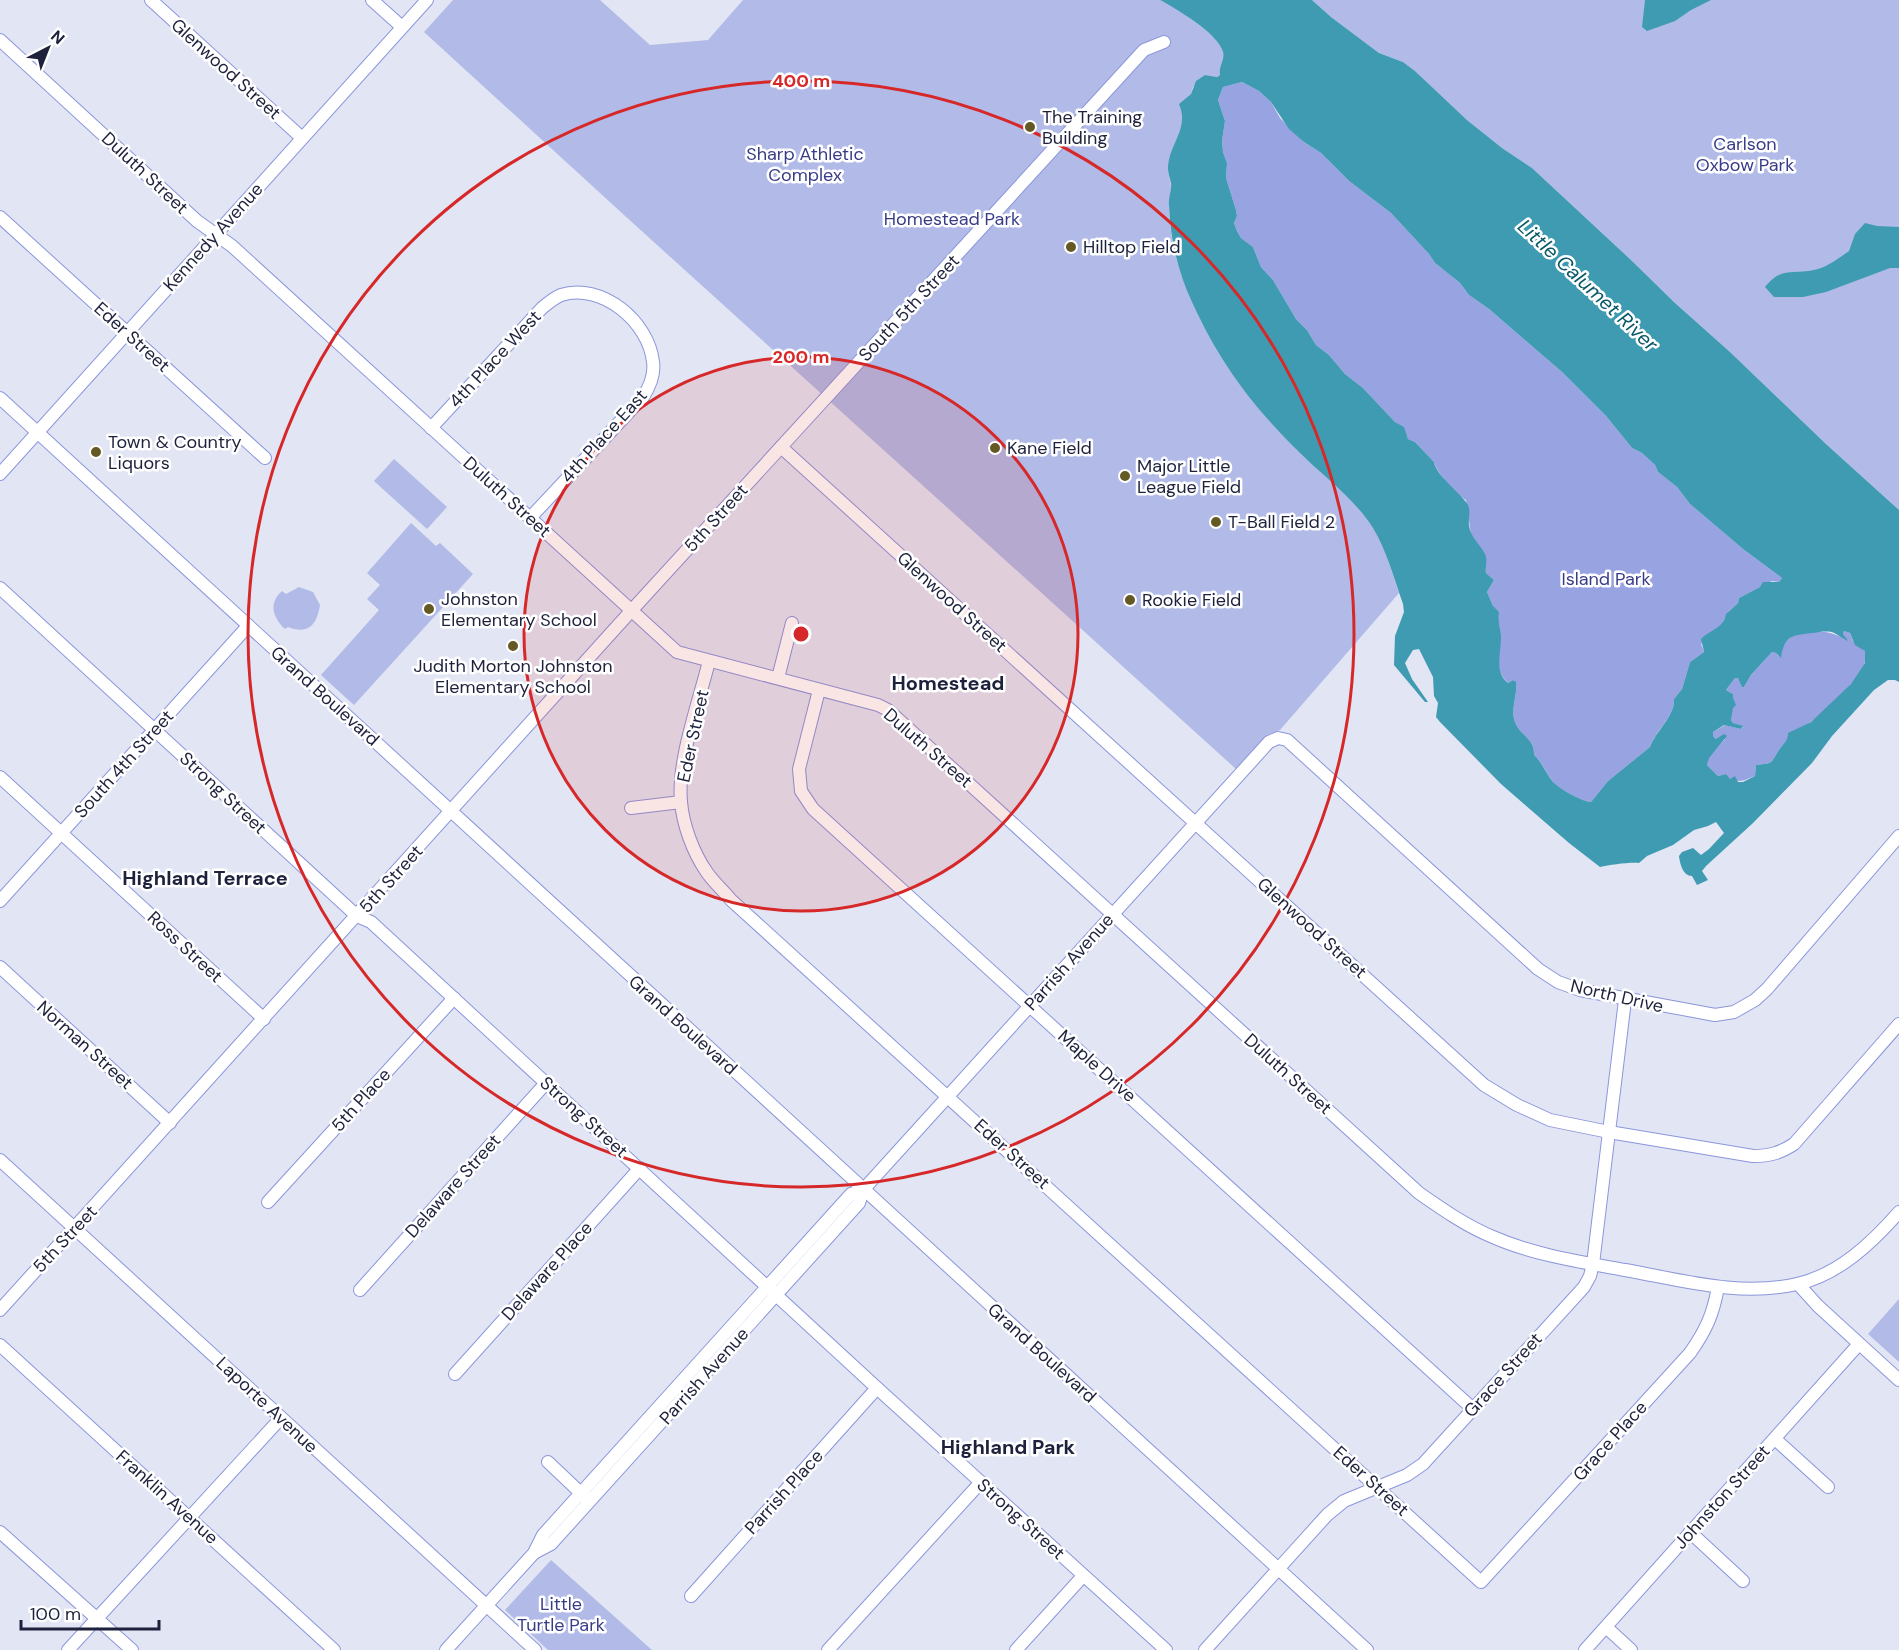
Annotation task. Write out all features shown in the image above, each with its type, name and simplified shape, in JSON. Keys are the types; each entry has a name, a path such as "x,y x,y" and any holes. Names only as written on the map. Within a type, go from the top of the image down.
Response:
{"street":[{"name":"Glenwood Street","path":"151,0 302,138"},
{"path":"372,0 402,27"},
{"name":"Kennedy Avenue","path":"0,474 427,0"},
{"name":"Duluth Street","path":"0,39 189,214 232,246 677,652 878,705 888,710 1419,1193 1450,1215 1492,1237 1528,1250 1718,1287 1761,1289 1798,1284 1833,1269 1863,1249 1899,1212"},
{"name":"South 5th Street","path":"781,447 1144,50 1164,42"},
{"name":"Eder Street","path":"0,217 265,458"},
{"name":"4th Place West","path":"431,428 542,308 553,299 564,294 582,293 599,296 615,304 628,315"},
{"name":"4th Place East","path":"530,518 649,388 653,375 653,361 647,342 628,315"},
{"name":"Grand Boulevard","path":"0,398 1367,1650"},
{"name":"Glenwood Street","path":"781,447 1484,1084 1517,1105 1550,1120 1753,1156 1767,1156 1781,1152 1794,1144 1899,1024"},
{"name":"5th Street","path":"0,1310 781,447"},
{"name":"Strong Street","path":"0,588 357,916 371,922 877,1388 1166,1650"},
{"path":"778,678 792,622"},
{"name":"South 4th Street","path":"0,901 248,626"},
{"name":"Eder Street","path":"709,661 682,773 681,802 686,827 706,872 731,900 1481,1582"},
{"name":"Maple Drive","path":"819,690 799,770 801,791 807,801 1473,1409"},
{"name":"Parrish Avenue","path":"446,1650 534,1553 543,1535 585,1497 772,1291 851,1194 863,1190 1269,742 1278,738"},
{"name":"North Drive","path":"1278,738 1287,740 1538,969 1558,982 1580,990 1625,1000 1715,1015 1734,1012 1755,1000 1767,989 1899,836"},
{"name":"Ross Street","path":"0,777 264,1019"},
{"path":"631,808 681,802"},
{"name":"Norman Street","path":"0,967 170,1123"},
{"name":"5th Place","path":"268,1202 454,998"},
{"name":"Grace Street","path":"1205,1650 1328,1515 1344,1501 1407,1475 1423,1464 1584,1287 1593,1264 1625,1000"},
{"name":"Delaware Street","path":"360,1290 546,1083"},
{"name":"Laporte Avenue","path":"0,1160 535,1650"},
{"name":"Delaware Place","path":"455,1374 640,1168"},
{"path":"1798,1284 1818,1306 1899,1380"},
{"name":"Grace Place","path":"1481,1582 1690,1353 1706,1330 1718,1287"},
{"name":"Johnston Street","path":"1585,1650 1859,1344"},
{"name":"Franklin Avenue","path":"0,1345 334,1650"},
{"name":"Parrish Place","path":"691,1596 877,1388"},
{"path":"68,1650 281,1418"},
{"path":"1775,1439 1828,1487"},
{"path":"548,1462 585,1497"},
{"path":"828,1650 981,1482"},
{"path":"0,1532 132,1650"},
{"path":"1690,1533 1743,1581"},
{"path":"1016,1650 1083,1576"},
{"path":"1606,1627 1631,1650"}],"green space":[{"name":"Homestead Park","path":"453,0 600,0 650,45 708,40 743,0 1160,0 1176,9 1213,37 1223,52 1220,75 1217,77 1205,75 1193,87 1191,94 1180,104 1181,129 1169,160 1171,230 1182,278 1202,323 1238,382 1299,452 1350,498 1368,519 1382,545 1399,593 1280,730 1267,735 1236,769 424,32"},
{"name":"Carlson Oxbow Park","path":"1312,0 1899,0 1899,510 1532,168 1467,120 1415,71 1403,62 1379,53"},
{"name":"Island Park","path":"1242,82 1259,91 1271,102 1280,118 1304,142 1321,153 1349,181 1391,213 1435,263 1460,283 1469,295 1489,309 1562,372 1606,416 1632,448 1642,453 1655,465 1658,472 1677,487 1690,504 1743,549 1782,578 1779,582 1772,581 1739,598 1738,603 1729,611 1722,624 1701,644 1704,652 1690,662 1682,689 1674,699 1668,717 1650,747 1608,781 1591,802 1571,794 1553,782 1534,755 1530,741 1517,727 1513,712 1516,683 1513,680 1508,683 1500,672 1500,629 1487,592 1494,580 1486,573 1486,558 1471,534 1466,500 1447,482 1434,462 1415,442 1408,439 1403,427 1395,422 1363,388 1345,374 1329,355 1316,345 1307,330 1296,319 1273,280 1261,267 1253,247 1241,238 1237,231 1234,223 1237,216 1236,210 1226,178 1227,163 1223,152 1225,121 1218,100 1223,87"},
{"path":"394,459 447,507 427,529 374,481"},
{"path":"411,523 436,546 440,543 473,574 354,705 321,675 379,610 367,599 380,585 367,573"},
{"path":"299,587 313,592 320,605 317,618 306,629 288,627 285,629 275,615 275,600 282,591 286,594"},
{"path":"1814,631 1832,633 1845,640 1844,631 1850,633 1853,641 1865,651 1866,655 1861,671 1849,686 1818,717 1788,736 1771,762 1756,765 1755,776 1739,781 1728,778 1726,774 1718,776 1707,765 1708,758 1725,739 1716,739 1713,732 1725,725 1741,729 1743,727 1731,720 1733,694 1726,690 1735,678 1738,678 1744,687 1751,675 1772,652 1780,657 1784,644 1796,635"},
{"path":"1899,1299 1899,1362 1868,1334"},
{"name":"Little Turtle Park","path":"551,1560 652,1650 548,1650 505,1610"}],"water":[{"name":"Little Calumet River","path":"1160,0 1312,0 1379,53 1403,62 1467,120 1532,168 1899,510 1899,682 1888,680 1874,690 1832,736 1812,763 1753,823 1706,866 1702,871 1708,880 1697,885 1692,876 1684,872 1679,856 1682,852 1693,848 1701,855 1709,849 1724,833 1716,822 1694,830 1673,845 1647,856 1639,863 1600,867 1501,784 1440,722 1436,717 1438,703 1434,696 1433,677 1419,649 1413,650 1405,663 1412,679 1428,702 1425,702 1394,665 1395,636 1404,612 1390,565 1378,536 1357,507 1283,436 1238,383 1202,324 1183,279 1171,230 1169,160 1182,121 1179,104 1191,94 1196,81 1205,75 1217,77 1220,75 1223,52 1220,45 1205,30 1186,15","holes":["1242,82 1259,91 1271,102 1289,129 1321,153 1349,181 1391,213 1435,263 1460,283 1469,295 1489,309 1562,372 1606,416 1632,448 1642,453 1655,465 1658,472 1677,487 1690,504 1743,549 1782,578 1779,582 1763,582 1760,587 1739,598 1738,603 1726,614 1723,623 1701,639 1704,652 1690,662 1682,689 1674,699 1671,712 1650,747 1608,781 1591,802 1571,794 1553,782 1534,755 1530,741 1517,727 1513,712 1516,682 1513,680 1508,683 1501,673 1499,612 1493,606 1487,592 1494,580 1486,573 1486,556 1470,529 1468,505 1443,477 1434,462 1415,442 1408,439 1404,427 1395,422 1363,388 1345,374 1329,355 1316,345 1307,330 1296,319 1273,280 1261,267 1253,247 1241,238 1237,231 1234,223 1237,216 1236,210 1226,178 1227,163 1223,152 1225,121 1218,100 1223,87","1844,631 1850,633 1855,645 1865,651 1865,663 1851,684 1811,722 1788,733 1773,760 1756,765 1755,776 1743,782 1738,782 1735,776 1730,779 1726,774 1718,776 1707,765 1709,758 1727,736 1724,734 1716,739 1713,732 1724,725 1741,729 1743,726 1731,720 1733,708 1736,705 1733,694 1726,690 1735,678 1738,678 1744,687 1751,675 1772,652 1781,658 1784,645 1794,636 1829,632 1848,641 1843,634"]},
{"path":"1645,0 1711,0 1675,21 1647,31 1642,27"},
{"path":"1865,223 1899,227 1899,268 1890,268 1826,292 1803,297 1774,297 1765,287 1771,280 1782,274 1819,269 1837,260 1849,251 1855,234"}],"place":[{"name":"The Training Building","path":"1030,127"},
{"name":"Hilltop Field","path":"1071,247"},
{"name":"Kane Field","path":"995,448"},
{"name":"Town & Country Liquors","path":"96,452"},
{"name":"Major Little League Field","path":"1125,476"},
{"name":"T-Ball Field 2","path":"1216,522"},
{"name":"Rookie Field","path":"1130,600"},
{"name":"Johnston Elementary School","path":"429,609"},
{"name":"Judith Morton Johnston Elementary School","path":"513,646"}],"district":[{"name":"Homestead","path":"948,683"},
{"name":"Highland Terrace","path":"205,878"},
{"name":"Highland Park","path":"1008,1447"}],"park label":[{"name":"Sharp Athletic Complex","path":"805,164"}]}
